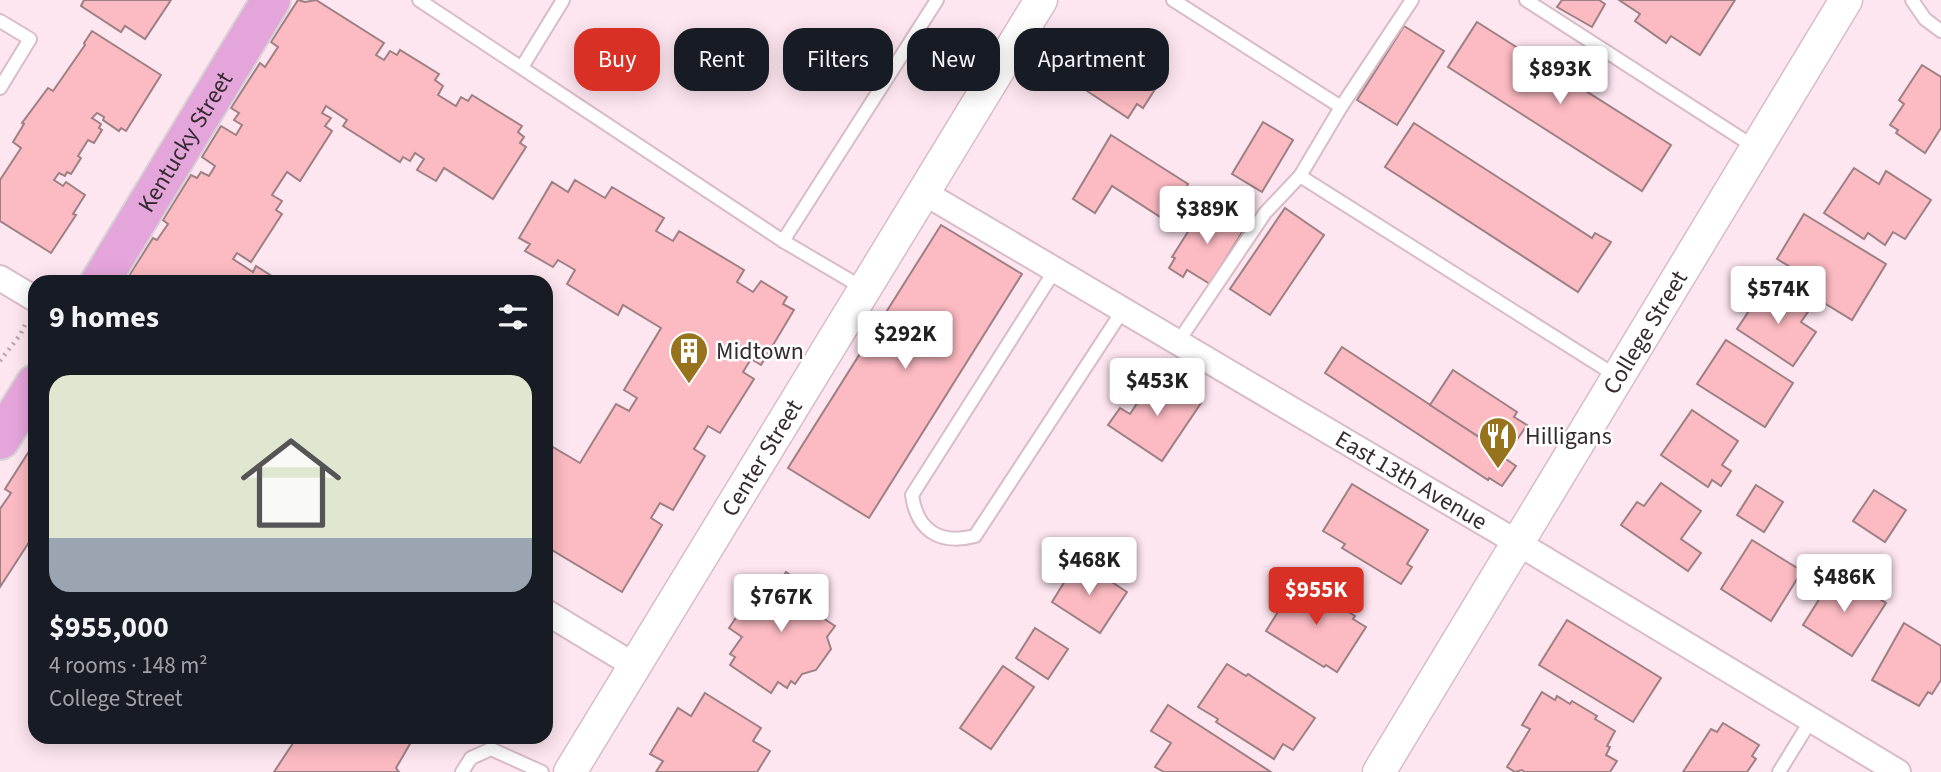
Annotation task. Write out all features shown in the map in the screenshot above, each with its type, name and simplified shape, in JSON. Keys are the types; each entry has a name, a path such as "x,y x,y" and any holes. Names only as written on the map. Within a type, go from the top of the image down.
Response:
{"main road":[{"name":"Kentucky Street","path":"104,275 271,0"},
{"path":"0,440 28,395"}],"street":[{"name":"Center Street","path":"570,772 1041,0"},
{"name":"College Street","path":"1379,772 1846,0"},
{"name":"East 13th Avenue","path":"923,192 1518,543 1898,772"},
{"path":"0,278 28,295"},
{"path":"553,616 635,666"}],"lane":[{"path":"419,0 783,241 864,288"},
{"path":"522,67 563,0"},
{"path":"783,241 937,0"},
{"path":"1173,0 1340,107"},
{"path":"1178,342 1265,213 1300,176 1340,107 1412,0"},
{"path":"1526,0 1756,148"},
{"path":"1912,0 1924,19 1941,31"},
{"path":"0,21 30,39 2,81"},
{"path":"1300,176 1618,377"},
{"path":"1055,270 912,495 915,513 932,532 956,541 975,536 1123,310"},
{"path":"1779,772 1811,720"},
{"path":"462,772 471,758 491,749 542,772"}],"path":[{"path":"0,361 26,323"}],"building":[{"path":"84,0 171,0 145,39 125,26 121,32 81,6"},
{"path":"298,0 316,0 384,43 376,55 384,60 390,51 397,55 400,50 439,74 435,80 443,86 438,95 456,106 461,97 468,101 472,95 522,126 518,132 524,137 520,143 526,147 493,199 444,168 436,181 417,170 424,159 415,153 410,161 403,157 400,162 343,126 347,120 326,106 322,113 331,118 325,126 332,131 300,181 287,172 272,195 282,201 276,210 282,214 251,262 237,253 233,259 253,272 256,266 270,275 129,275 153,238 157,240 168,224 163,220 191,175 197,178 201,172 209,176 215,166 202,157 221,126 236,135 242,125 234,120 239,113 231,108 260,63 265,67 278,47 271,42"},
{"path":"1562,0 1599,0 1605,4 1592,27 1557,7"},
{"path":"1619,0 1735,0 1700,55 1671,36 1666,43 1635,21 1640,14"},
{"path":"1477,22 1671,145 1642,191 1448,67"},
{"path":"1404,26 1444,51 1397,125 1357,100"},
{"path":"92,31 161,75 126,131 121,128 119,131 97,113 92,118 101,124 99,128 102,130 94,143 88,140 71,174 67,172 65,176 59,173 54,180 63,186 66,182 85,195 73,214 76,215 51,253 0,221 0,180 21,148 13,142 24,124 22,123 48,88 53,91"},
{"path":"1922,65 1941,77 1941,128 1925,153 1896,133 1898,130 1890,125 1904,104 1899,100"},
{"path":"1087,91 1154,91 1143,108 1137,104 1128,118"},
{"path":"1263,122 1293,140 1262,192 1232,174"},
{"path":"1414,123 1592,238 1595,233 1611,242 1578,292 1385,167"},
{"path":"1111,135 1188,184 1165,220 1112,186 1095,213 1073,199"},
{"path":"1854,168 1879,184 1886,171 1931,200 1905,239 1893,232 1885,245 1868,233 1864,239 1824,213"},
{"name":"Midtown","path":"575,180 605,198 612,187 664,218 656,231 673,241 679,231 744,270 737,282 753,292 761,281 787,297 783,304 794,310 761,365 751,359 743,372 754,379 720,433 708,426 694,449 705,456 673,510 660,503 651,518 662,525 622,592 553,551 553,447 580,463 616,404 629,411 637,398 624,390 661,328 623,305 618,315 567,284 575,270 558,260 553,267 525,251 530,244 519,238 552,182 568,192"},
{"path":"1203,208 1221,219 1225,213 1246,226 1210,284 1187,270 1183,277 1169,268 1175,258 1172,257"},
{"path":"1285,208 1324,235 1270,315 1230,289"},
{"path":"1804,214 1886,264 1852,320 1790,282 1797,271 1777,259"},
{"path":"941,225 1022,274 869,518 788,468"},
{"path":"1764,288 1781,300 1786,292 1810,309 1801,322 1816,332 1793,366 1737,329"},
{"path":"1726,340 1793,383 1765,427 1697,384"},
{"path":"1342,347 1505,454 1503,457 1516,466 1502,486 1489,478 1488,480 1325,373"},
{"path":"1453,370 1517,412 1514,417 1527,425 1510,450 1496,441 1493,446 1430,405"},
{"path":"1161,376 1201,403 1162,461 1108,425 1120,408 1130,414 1152,381 1156,384"},
{"path":"1692,410 1738,441 1722,465 1731,471 1721,486 1712,480 1708,487 1661,455"},
{"path":"28,453 28,544 0,587 0,509 11,493 5,489"},
{"path":"1661,483 1701,511 1681,539 1701,553 1688,571 1621,525 1637,502 1644,506"},
{"path":"1352,484 1428,530 1407,564 1412,567 1401,584 1342,548 1345,544 1323,531"},
{"path":"1756,485 1783,502 1764,532 1737,515"},
{"path":"1874,490 1906,510 1885,542 1853,521"},
{"path":"1752,540 1802,571 1771,621 1721,589"},
{"path":"1078,560 1127,592 1100,633 1052,602"},
{"path":"1837,571 1886,603 1852,656 1803,625"},
{"path":"786,572 827,600 821,609 827,613 823,618 835,626 827,637 831,649 816,670 802,674 795,684 791,681 787,688 778,682 771,693 730,665 735,657 730,654 742,637 729,628 755,590 764,596 778,577 781,580"},
{"path":"1298,580 1355,616 1353,619 1366,627 1337,672 1326,665 1324,667 1266,631"},
{"path":"1567,620 1661,678 1633,722 1539,665"},
{"path":"1904,623 1941,646 1941,680 1932,694 1928,692 1919,706 1872,680"},
{"path":"1035,628 1068,649 1048,679 1016,658"},
{"path":"1227,664 1246,676 1248,674 1315,718 1293,750 1283,744 1274,759 1216,722 1218,719 1198,707"},
{"path":"1003,666 1034,687 991,749 960,728"},
{"path":"1542,692 1555,700 1557,696 1570,704 1572,701 1615,731 1607,746 1610,747 1606,755 1617,761 1610,772 1515,772 1507,767 1530,729 1522,725"},
{"path":"705,693 761,728 753,741 770,751 757,772 656,772 663,761 650,754 678,708 691,716"},
{"path":"1168,705 1271,772 1164,772 1155,767 1171,743 1151,731"},
{"path":"1723,723 1759,745 1752,756 1756,759 1747,772 1683,772 1711,729 1717,732"},
{"path":"292,744 410,744 396,768 399,772 274,772"}],"place":[{"name":"Midtown","path":"689,385"},
{"name":"Hilligans","path":"1498,470"}]}
